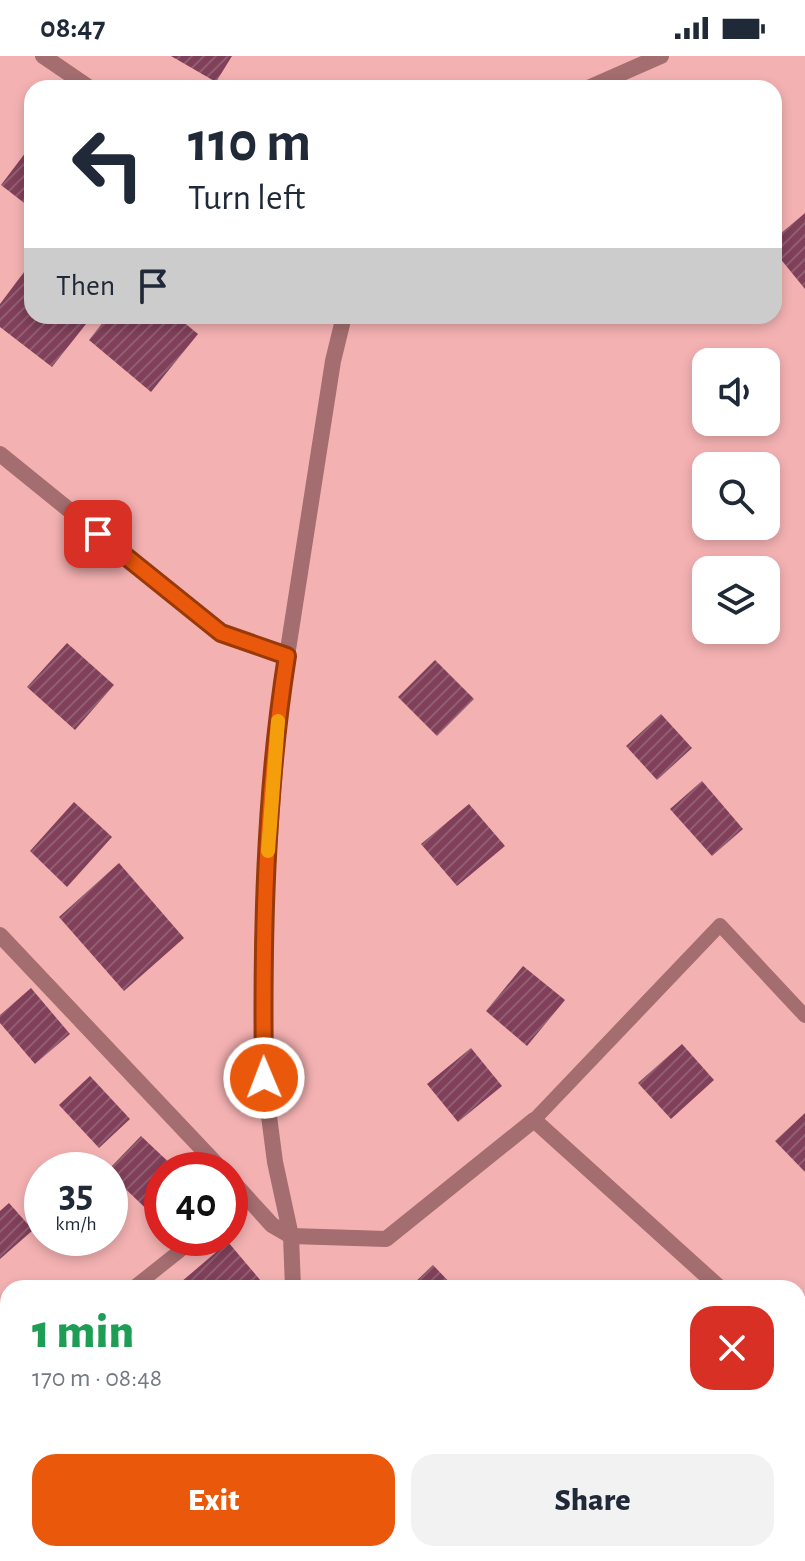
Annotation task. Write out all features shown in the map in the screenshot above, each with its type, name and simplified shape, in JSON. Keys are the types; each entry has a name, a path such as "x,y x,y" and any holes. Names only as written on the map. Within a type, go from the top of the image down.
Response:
{"street":[{"path":"43,56 78,80"},
{"path":"606,80 661,56"},
{"path":"293,1280 291,1236 275,1162 264,1078 263,1004 271,797 280,701 333,361 342,324"},
{"path":"0,454 221,633 287,656"},
{"path":"0,935 205,1152"},
{"path":"248,1198 272,1225 291,1236 386,1239 534,1120 711,1280"}],"lane":[{"path":"534,1120 720,925 805,1016"},
{"path":"143,1280 173,1256"}],"building":[{"path":"171,56 232,56 217,80"},
{"path":"24,155 24,203 1,185"},
{"path":"805,213 805,289 782,261 782,232"},
{"path":"24,272 24,324 86,324 52,367 0,327 0,304"},
{"path":"102,324 186,324 198,334 151,392 89,340"},
{"path":"67,643 114,685 75,730 27,687"},
{"path":"435,660 474,699 437,736 398,697"},
{"path":"661,714 692,748 657,780 626,746"},
{"path":"702,781 743,829 712,856 670,809"},
{"path":"74,802 112,837 67,887 30,851"},
{"path":"469,804 505,846 457,886 421,844"},
{"path":"119,863 184,938 124,991 59,917"},
{"path":"523,966 565,1000 527,1046 486,1011"},
{"path":"31,988 70,1034 35,1064 0,1023 0,1015"},
{"path":"682,1044 714,1080 671,1119 638,1083"},
{"path":"471,1048 502,1086 458,1122 427,1084"},
{"path":"90,1076 130,1119 99,1148 59,1105"},
{"path":"805,1113 805,1172 775,1141"},
{"path":"141,1136 158,1152 144,1152 144,1207 128,1191 128,1152 126,1152"},
{"path":"9,1203 24,1220 24,1238 0,1259 0,1211"},
{"path":"212,1256 240,1256 260,1280 183,1280"},
{"path":"433,1265 447,1280 417,1280"}],"slow traffic":[{"path":"268,851 278,721"}],"route":[{"path":"98,534 221,633 287,656 271,797 263,1004 264,1078"}]}
